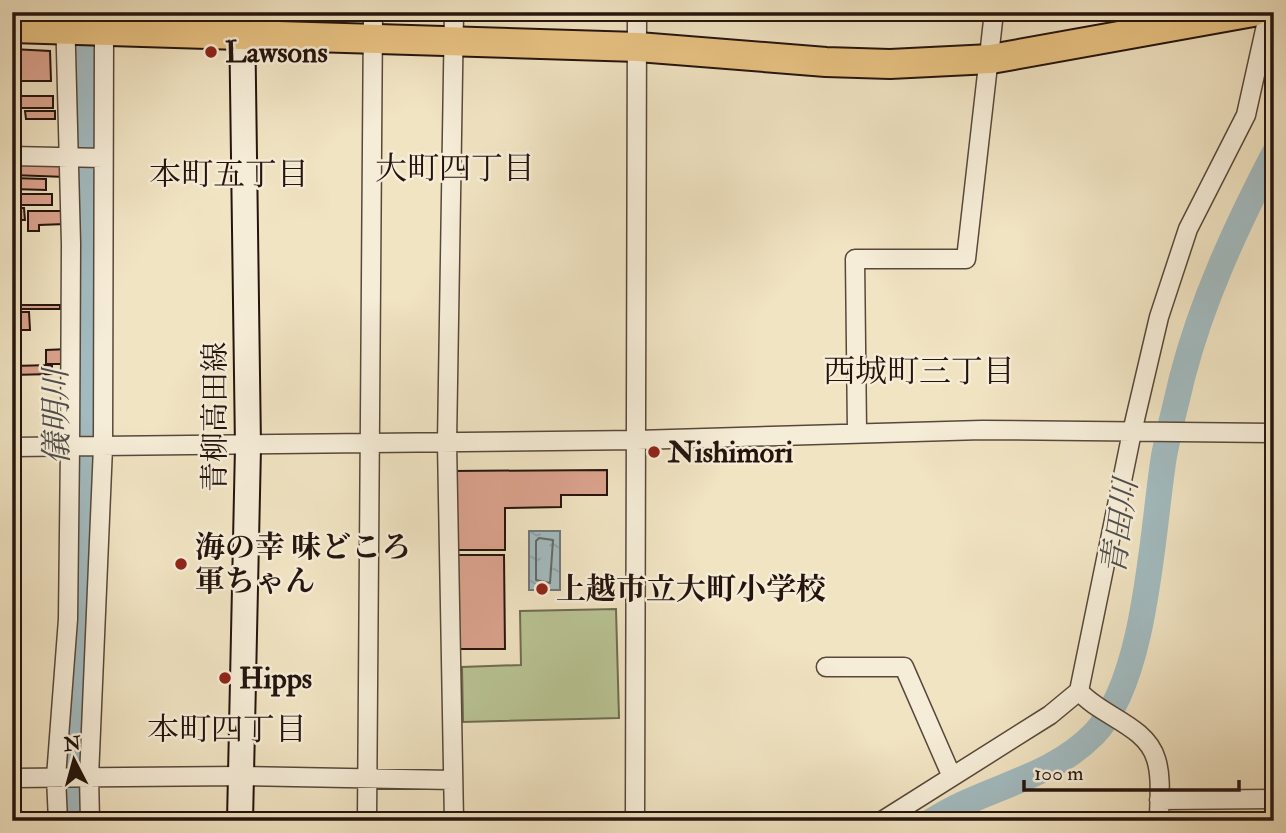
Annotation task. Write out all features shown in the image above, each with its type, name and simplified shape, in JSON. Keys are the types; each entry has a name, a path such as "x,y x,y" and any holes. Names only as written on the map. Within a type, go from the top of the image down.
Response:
{"main road":[{"path":"12,28 87,25 373,25 453,41 638,47 826,62 890,64 991,59 1254,12"},
{"name":"青柳高田線","path":"240,821 248,447 242,24"}],"street":[{"path":"454,12 447,443 454,821"},
{"path":"635,821 637,12"},
{"path":"857,432 855,259 967,259 991,59 994,12"},
{"path":"882,821 1050,715 1079,691 1138,432 1159,317 1188,229 1246,115 1269,12"},
{"path":"58,821 74,447 70,158 87,25"},
{"path":"87,25 99,158 103,446 89,777 90,821"},
{"path":"367,821 373,25"},
{"path":"12,156 99,158"},
{"path":"12,447 248,447 637,440 857,432 1274,433"},
{"path":"826,667 904,667 952,777"},
{"path":"1079,691 1090,705 1143,739 1157,760 1159,821"},
{"path":"12,778 240,776 453,780"},
{"path":"1159,800 1274,799"}],"green space":[{"path":"616,609 619,718 463,722 462,667 521,665 520,611"}],"water":[{"path":"529,531 560,531 560,590 529,590"}],"building":[{"path":"12,49 50,51 51,81 12,81"},
{"path":"12,96 53,96 53,108 12,108"},
{"path":"25,111 55,111 55,119 26,119"},
{"path":"12,162 66,163 66,177 12,175"},
{"path":"12,178 46,179 46,190 12,189"},
{"path":"12,194 52,194 52,205 12,205"},
{"path":"12,208 24,208 25,220 12,220"},
{"path":"28,211 66,211 66,224 39,225 39,231 28,231"},
{"path":"17,305 60,305 60,309 15,309"},
{"path":"12,312 29,312 30,330 12,330"},
{"path":"68,349 68,364 46,364 46,350"},
{"path":"52,365 52,374 12,375 12,366"},
{"path":"12,396 19,396 18,439 12,439"},
{"path":"607,470 607,495 561,495 561,507 505,508 505,550 451,550 451,471"},
{"path":"451,555 504,555 505,649 451,649"}],"waterway":[{"name":"儀明川","path":"75,821 74,770 91,481 83,12"},
{"name":"青田川","path":"932,821 952,809 1057,762 1094,734 1112,709 1126,678 1136,642 1151,562 1164,456 1190,349 1222,263 1274,154"}],"place":[{"name":"Lawsons","path":"211,52"},
{"name":"Nishimori","path":"654,452"},
{"name":"海の幸 味どころ 軍ちゃん","path":"181,564"},
{"name":"上越市立大町小学校","path":"542,589"},
{"name":"Hipps","path":"225,678"}],"district":[{"name":"大町四丁目","path":"455,169"},
{"name":"本町五丁目","path":"229,175"},
{"name":"西城町三丁目","path":"919,372"},
{"name":"本町四丁目","path":"227,730"}]}
